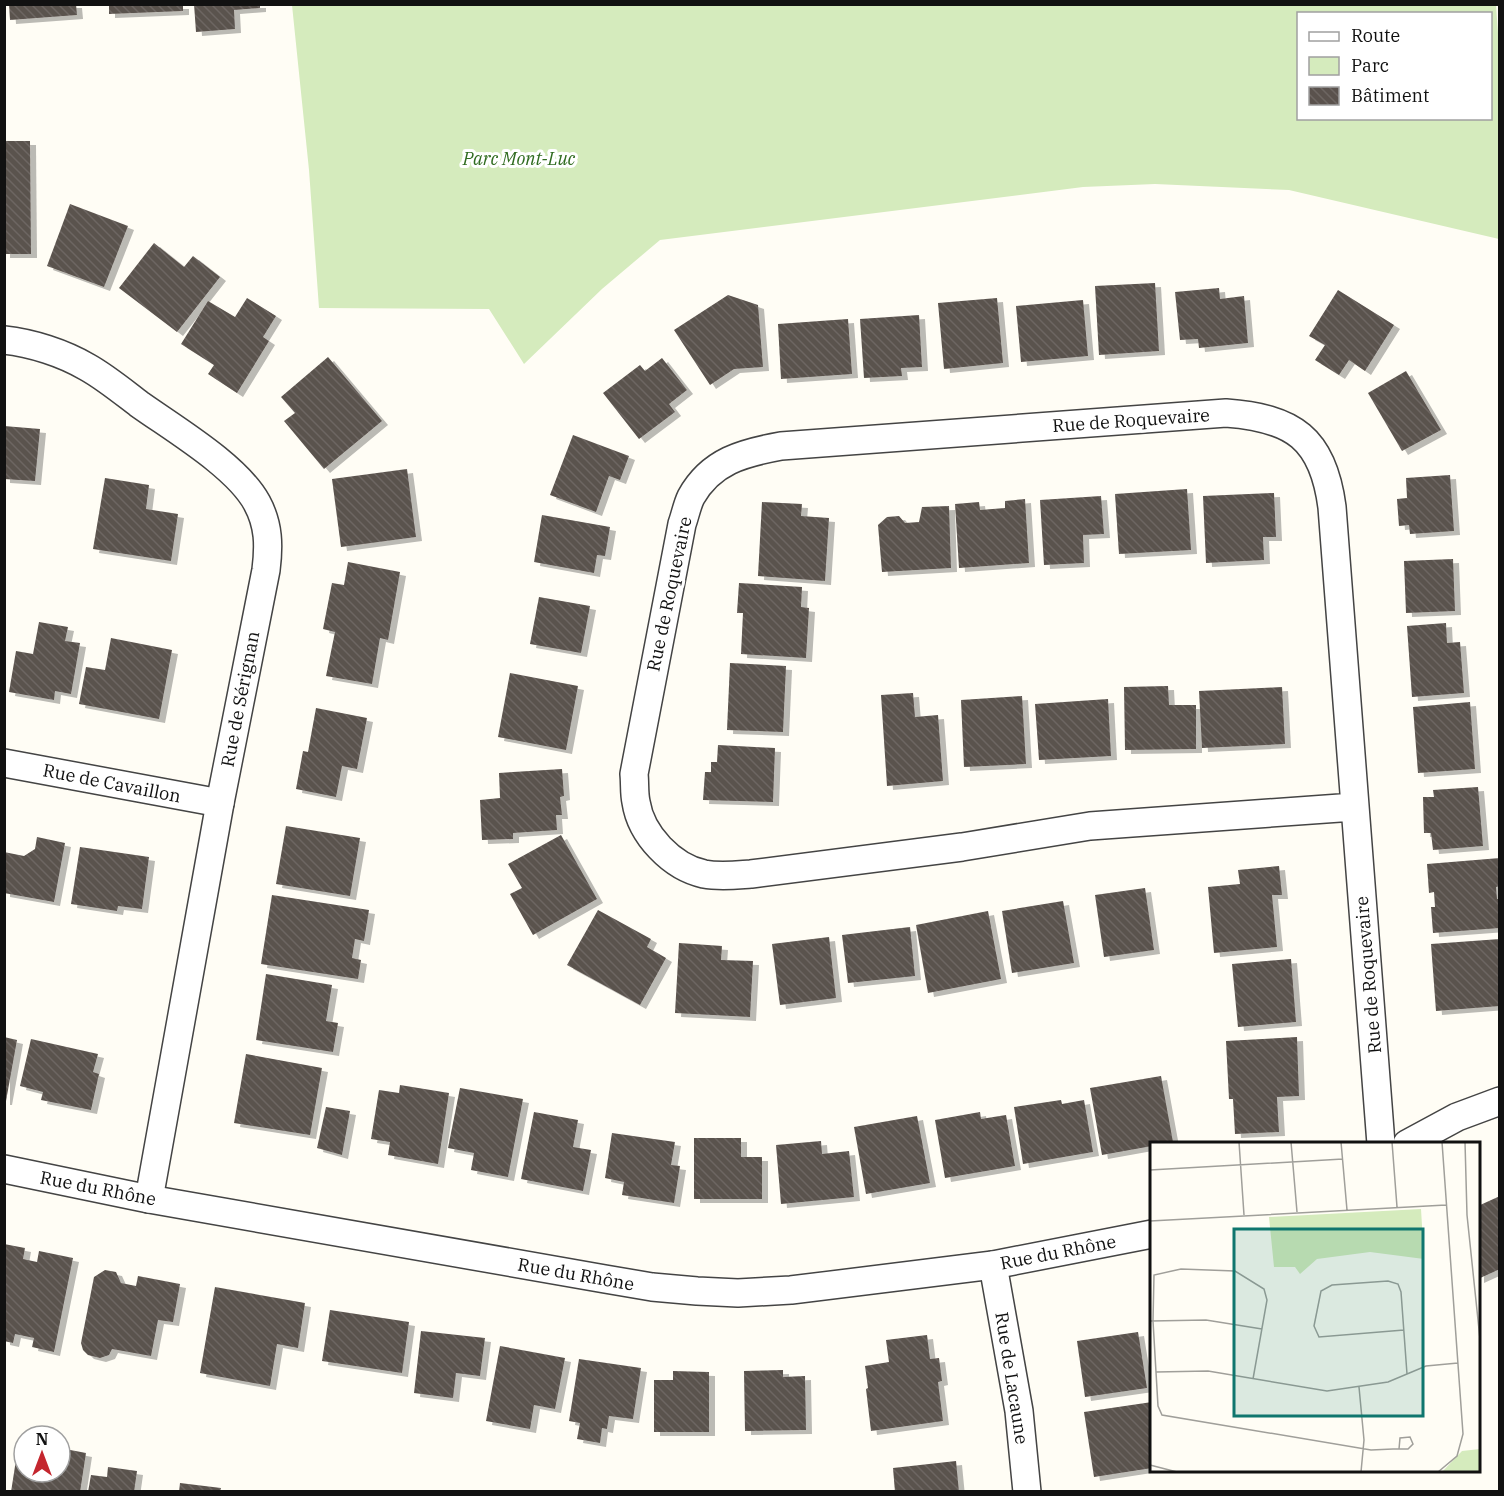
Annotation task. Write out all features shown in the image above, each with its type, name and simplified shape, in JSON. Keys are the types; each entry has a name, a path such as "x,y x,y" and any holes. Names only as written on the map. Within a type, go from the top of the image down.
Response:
{"street":[{"name":"Rue de Sérignan","path":"4,340 51,351 87,367 216,459 243,483 257,503 266,524 268,546 266,570 220,803 149,1198"},
{"name":"Rue de Roquevaire","path":"1354,807 1090,826 962,847 751,874 726,876 703,874 680,864 662,850 646,829 636,804 634,774 680,536 690,499 705,478 725,462 748,452 781,446 1226,413 1252,415 1278,422 1304,437 1320,458 1329,480 1332,507 1381,1142"},
{"name":"Rue de Cavaillon","path":"4,763 220,803"},
{"path":"1409,1142 1456,1117 1500,1101"},
{"name":"Rue du Rhône","path":"4,1169 149,1198 605,1279 651,1287 697,1291 738,1293 791,1290 993,1265 1150,1234"},
{"name":"Rue de Lacaune","path":"993,1265 1019,1411 1027,1491"}],"green space":[{"name":"Parc Mont-Luc","path":"292,5 1496,5 1500,61 1499,239 1289,190 1155,184 1083,187 660,240 602,289 524,364 489,309 319,308 309,170"}],"building":[{"path":"9,4 76,4 77,15 10,20"},
{"path":"194,4 260,4 260,8 234,10 235,29 196,32"},
{"path":"109,5 183,5 183,11 109,14"},
{"path":"4,141 30,141 31,254 4,254"},
{"path":"70,204 128,226 104,287 47,266"},
{"path":"154,243 184,267 193,256 220,277 177,332 119,288"},
{"path":"1155,283 1159,351 1099,355 1095,286"},
{"path":"1219,288 1220,299 1244,296 1248,343 1199,348 1198,339 1180,340 1175,292"},
{"path":"1338,290 1394,325 1365,371 1349,360 1339,375 1315,360 1325,345 1309,336"},
{"path":"728,295 758,305 763,367 734,369 710,385 674,330"},
{"path":"247,298 276,316 263,337 269,341 237,393 208,374 214,365 181,344 208,301 235,317"},
{"path":"997,298 1003,363 944,369 938,303"},
{"path":"1083,300 1088,356 1021,362 1016,306"},
{"path":"919,315 922,367 901,368 902,376 864,378 860,319"},
{"path":"848,319 852,374 781,379 778,324"},
{"path":"328,357 382,421 324,469 284,421 295,413 281,397"},
{"path":"662,358 687,390 669,404 675,412 639,439 603,393 640,365 645,371"},
{"path":"1406,371 1441,430 1402,451 1368,393"},
{"path":"4,426 40,429 35,481 4,479"},
{"path":"573,435 629,456 620,480 609,476 596,512 550,495"},
{"path":"407,469 416,537 341,547 332,479"},
{"path":"1450,475 1454,531 1410,534 1409,525 1399,526 1397,499 1407,498 1406,478"},
{"path":"105,478 149,485 146,509 178,514 171,561 93,549"},
{"path":"1187,489 1191,550 1119,554 1115,494"},
{"path":"1274,493 1276,537 1263,537 1264,560 1206,563 1203,496"},
{"path":"1101,496 1104,534 1083,535 1084,563 1044,565 1040,500"},
{"path":"1025,499 1029,563 959,568 955,504 979,502 980,510 1005,508 1005,501"},
{"path":"762,502 802,504 801,516 829,518 825,581 758,576"},
{"path":"949,506 951,568 882,572 878,525 887,517 899,516 905,523 919,522 922,507"},
{"path":"542,515 610,527 605,556 597,555 594,573 534,562"},
{"path":"1453,559 1455,611 1406,613 1404,561"},
{"path":"348,562 400,572 388,640 380,638 372,684 326,676 335,632 323,629 332,583 344,585"},
{"path":"739,583 802,587 801,607 809,608 806,658 741,654 743,613 737,613"},
{"path":"539,597 590,606 581,653 530,644"},
{"path":"39,622 68,627 65,641 80,643 71,694 55,691 54,700 9,692 16,651 33,654"},
{"path":"1446,623 1447,643 1460,642 1464,693 1412,697 1407,626"},
{"path":"111,638 172,650 159,719 79,704 86,667 105,670"},
{"path":"730,663 786,666 783,732 727,730"},
{"path":"510,673 578,686 566,750 498,737"},
{"path":"1168,686 1169,705 1196,705 1196,749 1125,750 1124,687"},
{"path":"1282,687 1285,744 1202,748 1199,691"},
{"path":"913,693 915,717 938,715 943,781 887,786 881,695"},
{"path":"1022,696 1026,764 964,767 961,700"},
{"path":"1108,699 1111,756 1039,760 1035,704"},
{"path":"1470,702 1475,769 1418,773 1413,707"},
{"path":"316,708 367,718 357,769 342,766 336,797 296,789 303,751 308,752"},
{"path":"718,745 775,748 773,802 703,800 705,772 711,772 711,762 717,762"},
{"path":"562,769 564,796 560,797 562,815 556,815 557,830 513,833 513,839 482,840 480,800 500,798 499,773"},
{"path":"1478,787 1483,846 1433,850 1431,833 1424,833 1423,797 1434,797 1433,790"},
{"path":"286,826 360,838 350,896 276,884"},
{"path":"561,835 597,899 533,935 510,894 522,888 508,864"},
{"path":"37,837 65,843 54,902 4,893 4,852 24,856 35,849"},
{"path":"80,847 149,857 142,909 118,906 117,911 71,904"},
{"path":"1500,858 1500,886 1496,887 1497,899 1500,899 1500,928 1433,933 1431,907 1435,907 1434,892 1429,893 1427,864"},
{"path":"1279,866 1282,895 1272,895 1277,947 1214,953 1208,887 1240,884 1238,870"},
{"path":"1145,888 1154,950 1104,957 1095,895"},
{"path":"272,895 369,910 364,941 355,939 352,958 361,960 358,979 261,964"},
{"path":"1063,901 1074,963 1012,973 1002,911"},
{"path":"598,910 651,939 647,947 666,958 640,1005 567,965"},
{"path":"988,911 1001,979 928,993 916,925"},
{"path":"910,927 915,976 848,983 842,935"},
{"path":"829,937 836,998 780,1005 772,944"},
{"path":"1500,939 1500,1006 1436,1011 1431,944"},
{"path":"679,943 722,946 721,960 753,961 750,1017 675,1013"},
{"path":"1291,959 1296,1022 1238,1027 1232,964"},
{"path":"266,974 332,985 326,1021 338,1023 333,1052 256,1040"},
{"path":"4,1037 17,1040 6,1101 4,1101"},
{"path":"1297,1037 1299,1096 1277,1097 1279,1132 1235,1134 1233,1099 1229,1099 1226,1041"},
{"path":"31,1039 98,1054 93,1072 99,1074 91,1110 41,1100 43,1092 20,1086"},
{"path":"246,1054 322,1068 310,1135 234,1123"},
{"path":"1161,1076 1173,1142 1150,1142 1150,1146 1102,1155 1090,1088"},
{"path":"400,1085 449,1093 438,1164 388,1155 390,1142 371,1139 379,1090 399,1093"},
{"path":"460,1088 523,1099 508,1177 471,1170 474,1153 448,1148"},
{"path":"1061,1100 1062,1104 1084,1100 1093,1152 1023,1164 1014,1107"},
{"path":"326,1107 350,1111 342,1155 317,1148"},
{"path":"534,1112 578,1120 573,1147 591,1150 583,1191 521,1179"},
{"path":"980,1112 981,1119 1006,1115 1015,1166 945,1178 935,1120"},
{"path":"917,1116 930,1183 866,1194 854,1127"},
{"path":"612,1133 675,1142 671,1165 680,1166 674,1203 622,1195 624,1182 605,1178"},
{"path":"694,1138 741,1138 741,1157 762,1157 762,1199 694,1199"},
{"path":"821,1141 822,1154 849,1151 854,1197 781,1204 776,1145"},
{"path":"1500,1196 1500,1269 1480,1278 1480,1205"},
{"path":"4,1244 25,1248 23,1259 37,1262 39,1251 73,1258 54,1352 32,1347 34,1338 15,1334 13,1343 4,1341"},
{"path":"105,1270 116,1272 121,1283 136,1286 138,1276 180,1284 173,1322 158,1320 151,1356 112,1349 109,1355 100,1358 88,1355 83,1350 81,1343 94,1277"},
{"path":"215,1287 305,1303 298,1348 277,1344 270,1386 200,1373"},
{"path":"330,1310 409,1322 402,1373 322,1361"},
{"path":"421,1331 485,1338 480,1376 456,1373 453,1398 414,1393"},
{"path":"1138,1332 1147,1388 1085,1397 1077,1341"},
{"path":"927,1335 930,1359 939,1358 942,1381 938,1382 943,1421 871,1431 865,1366 889,1362 886,1340"},
{"path":"500,1346 565,1358 555,1409 534,1405 530,1429 486,1421"},
{"path":"579,1359 641,1368 633,1419 609,1416 607,1429 602,1428 600,1443 577,1439 580,1423 569,1421"},
{"path":"783,1370 783,1377 805,1376 806,1430 745,1431 744,1371"},
{"path":"673,1371 709,1372 709,1432 654,1432 654,1380 673,1380"},
{"path":"1150,1402 1150,1468 1094,1477 1084,1412"},
{"path":"72,1450 86,1453 80,1492 11,1492 12,1484 72,1484"},
{"path":"956,1461 959,1492 895,1492 893,1468"},
{"path":"108,1467 137,1471 134,1492 88,1492 91,1475 107,1477"},
{"path":"180,1483 221,1488 220,1492 179,1492"}]}
